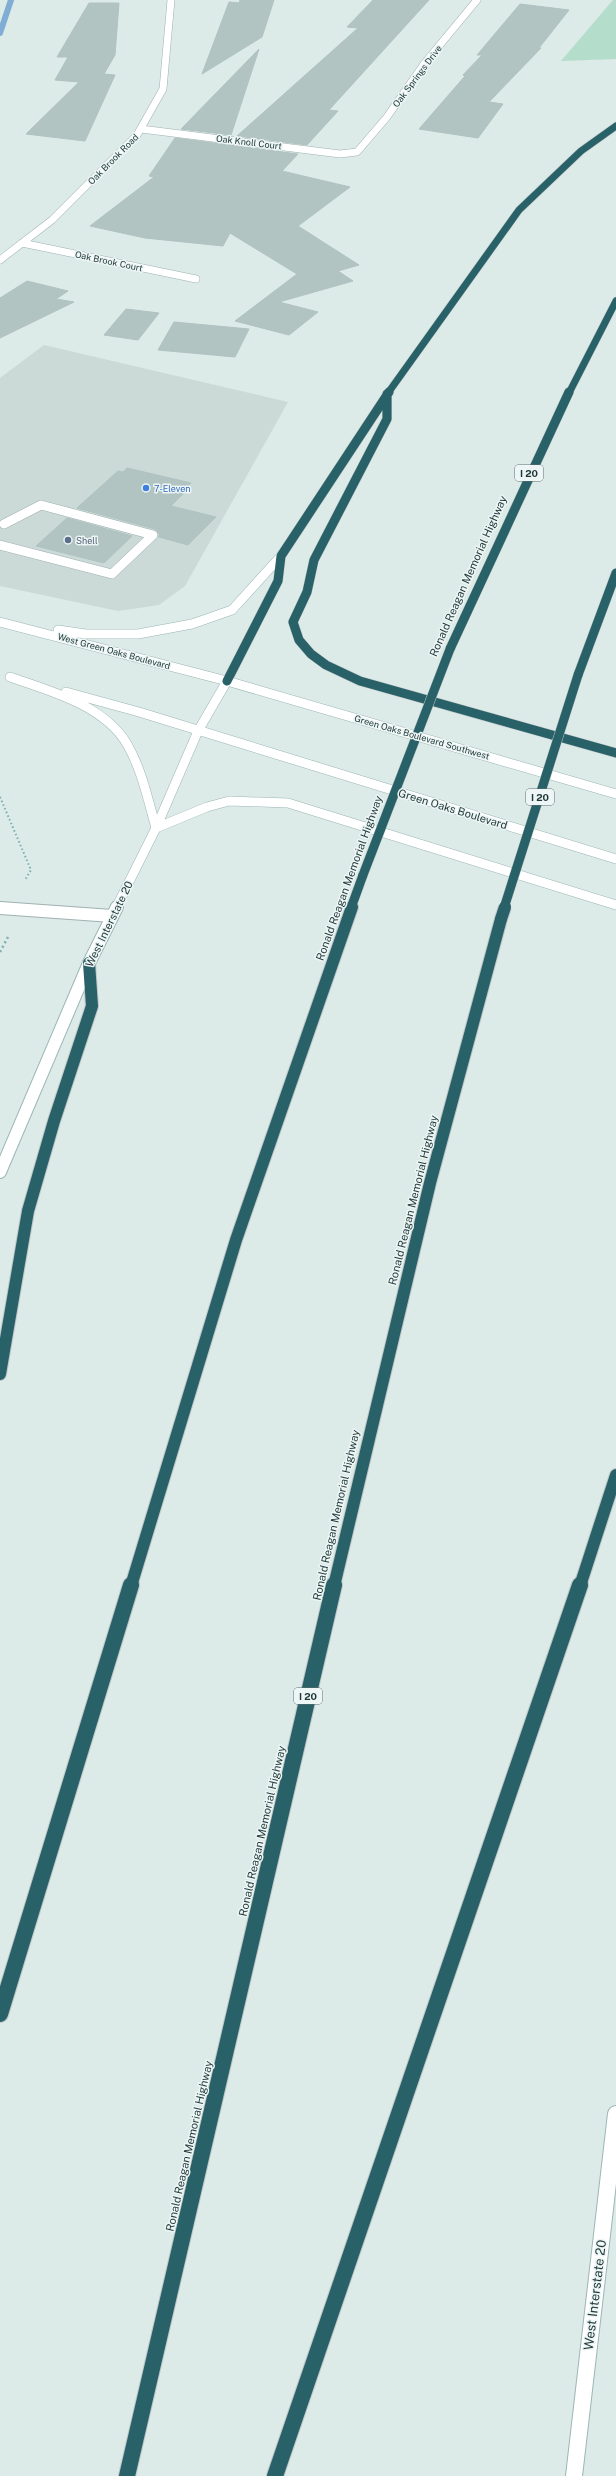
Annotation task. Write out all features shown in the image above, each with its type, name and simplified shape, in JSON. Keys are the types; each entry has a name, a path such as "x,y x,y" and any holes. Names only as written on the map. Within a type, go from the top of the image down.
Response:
{"highway":[{"path":"227,680 278,580 281,556 387,394 498,242 519,210 581,151 616,126"},
{"name":"Ronald Reagan Memorial Highway","path":"0,2014 236,1240 363,876 450,650 510,513 568,391 616,301"},
{"path":"387,394 387,419 314,560 307,592 293,622 299,640 316,658 336,671 360,681 596,749 616,753"},
{"name":"Ronald Reagan Memorial Highway","path":"127,2476 368,1437 430,1183 501,919 578,675 616,573"},
{"path":"0,1374 28,1211 54,1121 92,1006 89,963"},
{"path":"276,2476 571,1615 616,1474"}],"main road":[{"name":"Oak Brook Road","path":"0,260 52,220 138,135 142,129 163,90 171,0"},
{"name":"Oak Springs Drive","path":"357,152 387,117 424,64 477,0"},
{"name":"Oak Knoll Court","path":"142,129 340,154 357,152"},
{"name":"Oak Brook Court","path":"22,243 196,279"},
{"path":"0,545 112,574 153,535 41,505 1,525"},
{"path":"4,622 86,634 138,634 192,624 232,610 281,556"},
{"name":"West Green Oaks Boulevard","path":"4,622 227,680"},
{"path":"0,675 198,731"},
{"path":"10,677 88,709 121,735 140,770 156,828 207,807 229,802 288,803 616,905"},
{"name":"West Interstate 20","path":"0,1172 89,963 156,828 198,731 227,680"},
{"name":"Green Oaks Boulevard Southwest","path":"227,680 616,794"},
{"name":"Green Oaks Boulevard","path":"198,731 616,859"},
{"path":"0,908 112,916"},
{"name":"West Interstate 20","path":"574,2476 616,2114"}],"path":[{"path":"0,797 31,870 25,880"}],"shaded area":[{"path":"44,345 288,402 185,586 159,605 118,611 0,586 0,378"}],"green space":[{"path":"613,0 616,0 616,59 561,61"}],"building":[{"path":"240,0 274,0 262,37 202,74 229,2 239,3"},
{"path":"373,0 429,0 329,110 338,111 307,145 237,136 358,28 347,27"},
{"path":"89,3 119,3 115,55 104,74 115,75 85,141 26,134 79,82 55,80 68,57 57,57"},
{"path":"520,4 569,10 539,48 541,48 489,102 503,104 478,138 419,129 465,76 463,75 482,55 477,55"},
{"path":"259,49 231,135 181,129 182,128"},
{"path":"175,138 298,154 282,171 350,187 298,226 359,265 338,271 353,281 279,302 318,312 289,335 235,321 297,274 230,233 223,246 145,238 90,226 154,177 149,176"},
{"path":"27,281 68,291 56,299 74,302 0,338 0,298"},
{"path":"126,309 159,313 138,340 104,335"},
{"path":"174,322 249,329 235,357 158,350"},
{"path":"127,468 191,483 184,490 187,490 171,506 216,517 188,545 159,537 159,533 155,529 77,508 118,471 123,472"},
{"name":"Shell","path":"67,518 132,536 104,563 36,546"}],"waterway":[{"path":"0,33 11,0"}],"place":[{"name":"7-Eleven","path":"146,488"},
{"name":"Shell","path":"68,540"}]}
